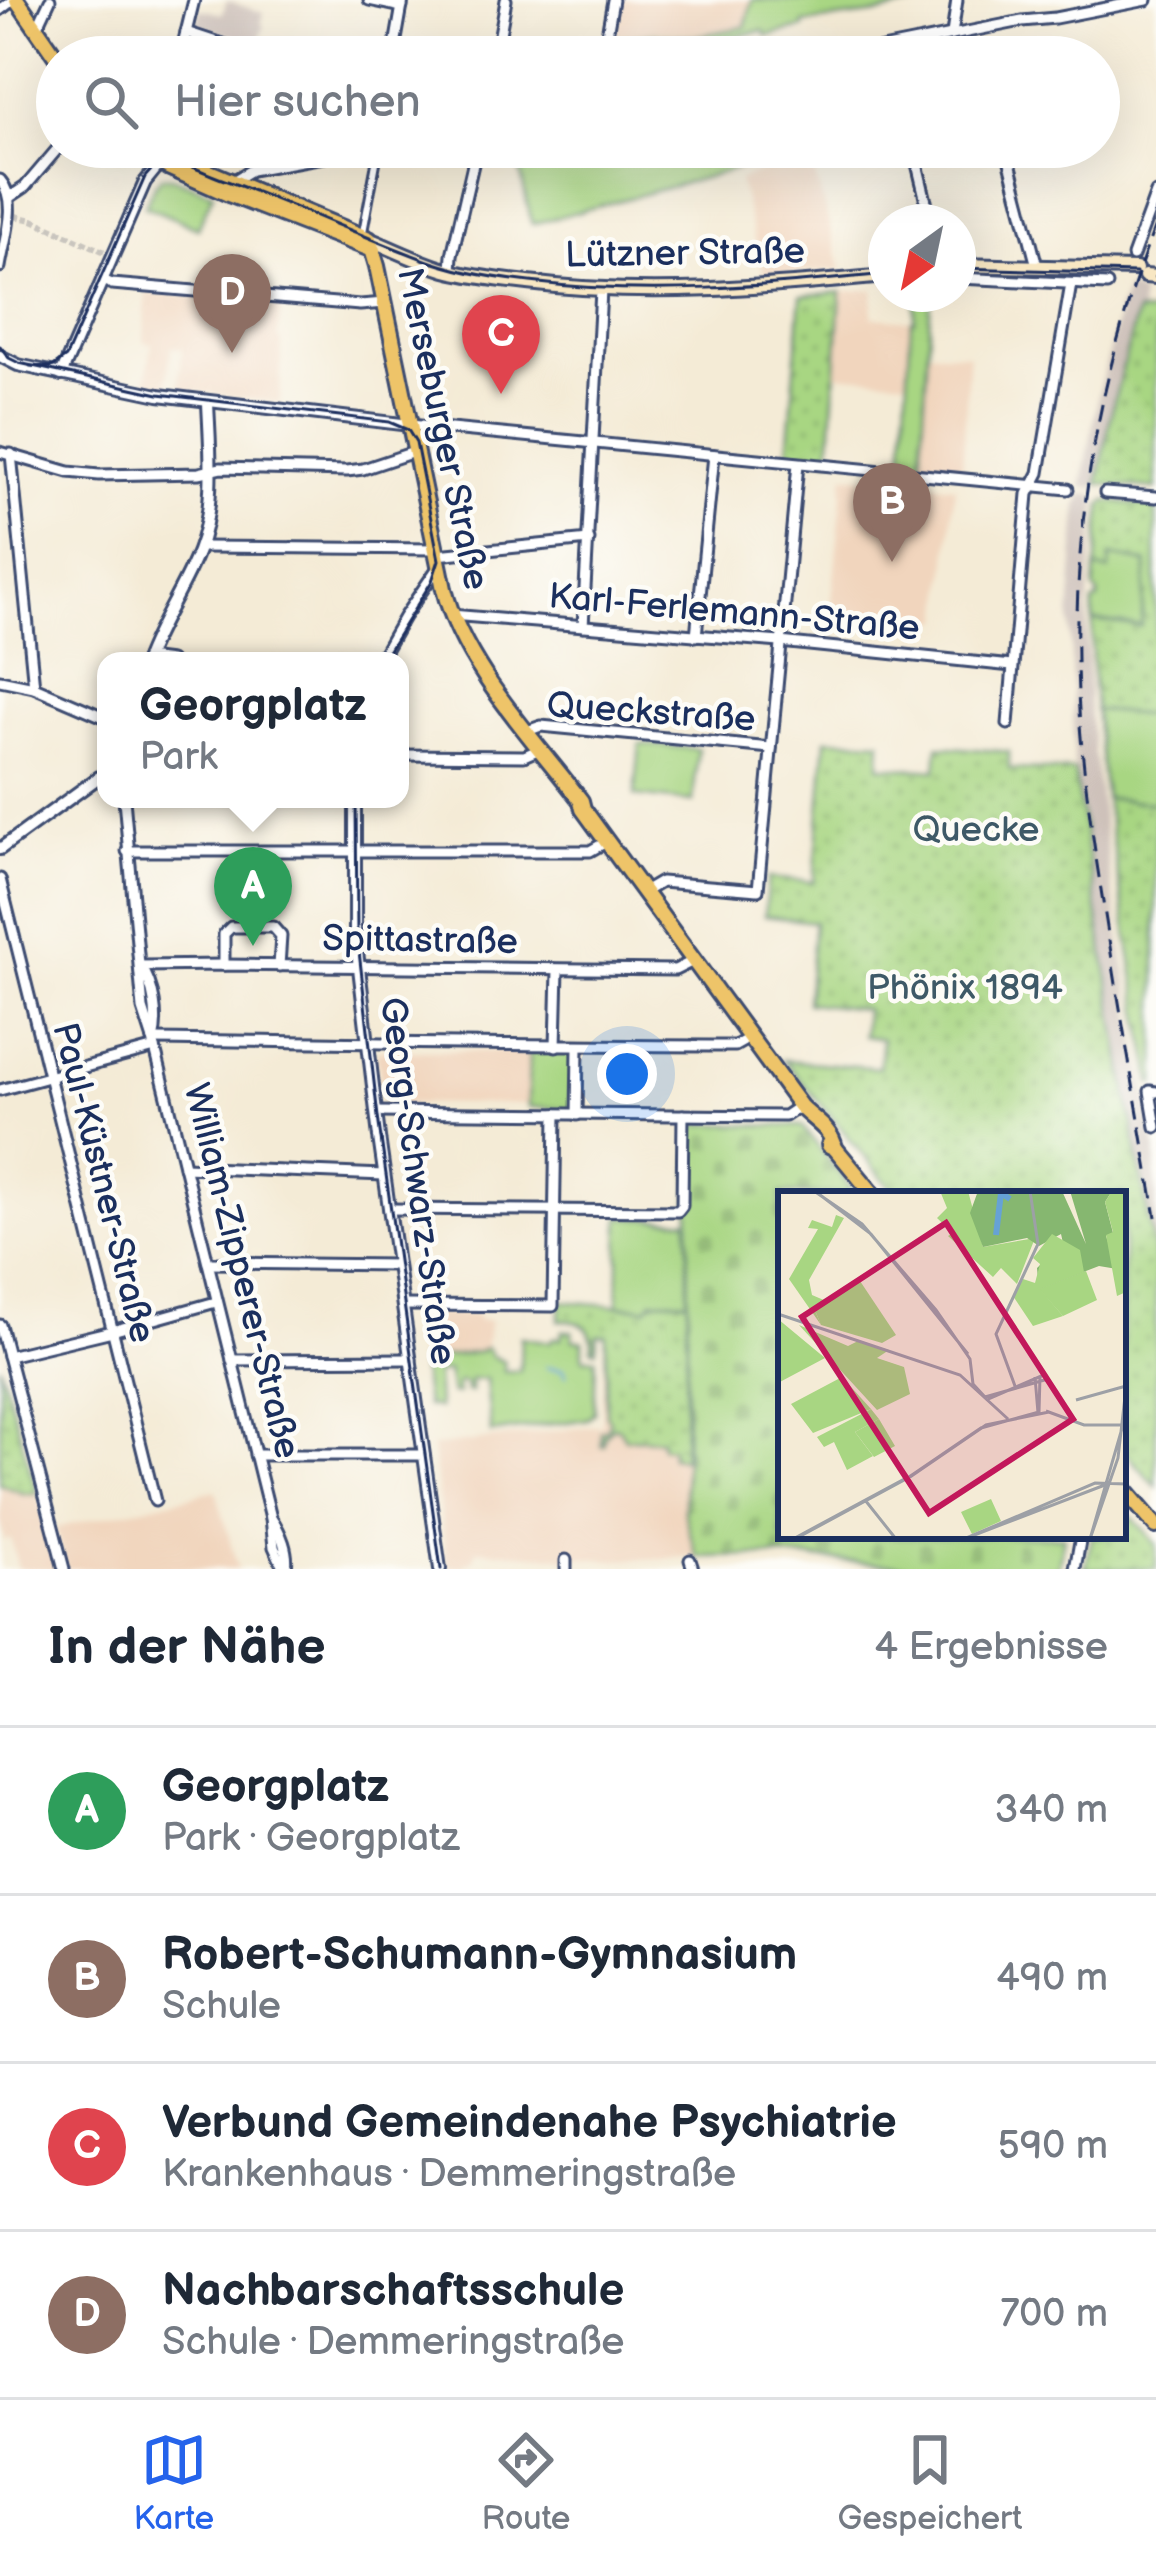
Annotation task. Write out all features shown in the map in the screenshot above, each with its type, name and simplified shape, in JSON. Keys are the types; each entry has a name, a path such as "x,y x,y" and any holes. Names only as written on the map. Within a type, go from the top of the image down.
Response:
{"main road":[{"path":"15,0 42,36"},
{"name":"Lützner Straße","path":"175,168 233,186"},
{"name":"Lützner Straße","path":"195,168 398,254 452,271 515,282 601,290 724,290 868,278"},
{"name":"Merseburger Straße","path":"368,242 418,426 409,453 451,615 552,773 804,1111 820,1123 871,1191"},
{"path":"379,274 398,254"},
{"path":"976,272 1037,266 1145,271"},
{"path":"976,273 1145,271"},
{"path":"1126,1491 1156,1526"}],"street":[{"path":"0,10 15,0"},
{"path":"37,29 50,0"},
{"path":"185,36 194,0"},
{"path":"369,0 402,3 396,36"},
{"path":"500,36 506,0"},
{"path":"607,36 613,0"},
{"path":"952,34 957,0"},
{"path":"946,36 1148,0"},
{"path":"186,32 198,36"},
{"path":"10,197 41,168"},
{"path":"62,375 145,182 158,168"},
{"path":"233,186 251,170 263,168"},
{"name":"Merseburger Straße","path":"368,242 377,168"},
{"path":"452,271 473,168"},
{"path":"918,168 927,204"},
{"path":"1011,168 1037,266"},
{"path":"0,180 10,197 12,216 0,267"},
{"path":"1145,271 1156,193"},
{"path":"976,276 1107,285"},
{"path":"102,280 310,301 385,303"},
{"path":"1008,724 1028,494 1040,472 1071,284"},
{"path":"583,626 601,290"},
{"path":"3,356 62,375 208,403 1068,489"},
{"path":"148,652 200,547 210,470 208,403"},
{"path":"34,687 6,453 80,474 199,473 221,468 347,471 409,453"},
{"path":"696,636 714,455"},
{"path":"644,892 661,882 758,890 798,464"},
{"path":"1105,493 1156,497"},
{"path":"200,547 437,557 589,540"},
{"path":"384,652 437,557"},
{"name":"Karl-Ferlemann-Straße","path":"451,615 1012,666"},
{"path":"0,680 34,687 97,714"},
{"name":"Queckstraße","path":"527,731 542,726 771,748"},
{"path":"409,755 524,756 540,749"},
{"path":"0,849 97,781"},
{"name":"William-Zipperer-Straße","path":"125,808 143,1009 256,1455 276,1556 285,1569"},
{"name":"Georg-Schwarz-Straße","path":"355,808 355,934 440,1569"},
{"path":"127,851 590,851 607,842"},
{"name":"Paul-Küstner-Straße","path":"0,879 155,1501"},
{"path":"224,964 224,934 231,927 273,927 280,935 280,966"},
{"name":"Spittastraße","path":"141,966 675,970 695,960"},
{"path":"556,1046 557,970"},
{"path":"0,1090 154,1044 735,1046 751,1037"},
{"path":"578,1046 578,1115"},
{"path":"1156,1092 1150,1091 1156,1127"},
{"path":"376,1112 785,1116 804,1111"},
{"path":"403,1305 553,1306 556,1114"},
{"path":"389,1209 678,1211 682,1206 683,1115"},
{"path":"184,1167 384,1174"},
{"path":"208,1263 396,1264"},
{"path":"8,1356 216,1302"},
{"path":"0,1324 64,1569"},
{"path":"232,1360 411,1359"},
{"path":"256,1455 424,1455"},
{"path":"1075,1569 1080,1539"}],"shaded area":[{"path":"621,0 752,0 746,27 697,36 615,36"},
{"path":"227,1 264,13 260,36 228,36 197,22 200,9 222,14"},
{"path":"769,168 813,168 842,269 764,275 739,181"},
{"path":"1127,289 1141,294 1140,314 1136,314 1123,362 1095,488 1082,487 1100,386"},
{"path":"868,290 872,317 911,320 907,380 835,374 841,292"},
{"path":"146,293 281,305 280,403 179,389 182,348 171,347 166,387 146,384 152,344 144,342"},
{"path":"929,351 969,354 962,471 921,467"},
{"path":"844,475 955,486 942,621 831,610"},
{"path":"1082,494 1094,495 1097,501 1087,611 1089,713 1110,877 1156,1150 1156,1265 1074,772 1070,617"},
{"path":"380,1050 525,1052 527,1104 388,1103 383,1101"},
{"path":"653,1300 688,1300 684,1513 697,1557 566,1560 477,1550 474,1559 461,1567 447,1567 432,1447 601,1425 606,1311 613,1305 646,1308"},
{"path":"418,1314 476,1315 477,1320 490,1321 485,1348 420,1360"},
{"path":"0,1484 25,1494 37,1493 56,1569 18,1569 11,1539 4,1540 0,1522"},
{"path":"216,1490 238,1569 67,1569 56,1528"}],"green space":[{"path":"752,0 938,0 879,14 803,23 803,28 766,36 764,31 697,36 745,27"},
{"path":"519,168 737,168 722,173 532,224"},
{"path":"162,177 213,193 198,228 145,206"},
{"path":"841,292 830,458 788,453 801,296"},
{"path":"915,312 930,312 921,467 903,466"},
{"path":"1137,313 1156,314 1156,489 1098,484"},
{"path":"1106,501 1156,506 1156,716 1095,710 1093,603 1098,600 1094,589"},
{"path":"1111,556 1147,563 1141,626 1093,621 1093,603 1098,600 1096,569 1109,571"},
{"path":"1095,710 1156,716 1156,803 1105,798"},
{"path":"826,739 881,741 880,766 936,770 938,746 1009,752 1009,769 1074,771 1156,1265 1156,1486 1126,1452 1126,1191 893,1191 784,1060 879,1068 882,1039 863,1036 865,1009 807,1003 814,922 764,916 768,878 814,882"},
{"path":"640,744 698,749 693,802 635,796"},
{"path":"1105,798 1156,803 1156,1084 1152,1084"},
{"path":"529,1048 575,1049 574,1109 528,1107"},
{"path":"691,1124 802,1126 854,1191 778,1191 778,1539 1063,1539 1058,1569 947,1569 778,1556 697,1557 684,1513"},
{"path":"620,1217 688,1220 688,1300 653,1300 647,1308 618,1305"},
{"path":"653,1300 688,1300 683,1458 671,1457 671,1448 661,1447 661,1439 625,1438 613,1426 601,1445 601,1431 610,1421 606,1415 606,1334 597,1335 596,1350 592,1349 584,1326 559,1320 562,1301 646,1308"},
{"path":"562,1331 573,1331 573,1339 583,1341 583,1358 596,1358 594,1412 587,1419 491,1433 486,1379 470,1380 471,1392 459,1381 458,1393 451,1394 447,1371 436,1373 438,1408 426,1406 420,1360 486,1348 504,1362 504,1371 520,1371 521,1337 550,1342 561,1338"},
{"path":"0,1365 37,1493 25,1494 0,1484"},
{"path":"1126,1510 1156,1544 1156,1569 1085,1569 1091,1539 1126,1539"}],"waterway":[{"path":"547,1367 563,1369 566,1375"}],"tunnel":[{"path":"15,216 112,255"}],"tram line":[{"path":"30,366 52,367 66,357 145,177 154,168"},
{"path":"196,168 436,264 503,279 664,289 868,276"},
{"path":"976,269 1136,273"},
{"path":"0,346 19,363 159,394 389,422 408,430 416,443 439,560 432,581 388,652"},
{"path":"356,808 357,934 441,1569"}],"railway":[{"path":"1156,223 1107,383 1087,492 1077,603 1080,725 1091,823 1156,1217"}],"place":[{"name":"Nachbarschaftsschule","path":"232,353"},
{"name":"Verbund Gemeindenahe Psychiatrie","path":"501,394"},
{"name":"Robert-Schumann-Gymnasium","path":"892,562"},
{"name":"Georgplatz","path":"253,946"}],"park label":[{"name":"Quecke","path":"976,830"},
{"name":"Phönix 1894","path":"965,988"}]}
